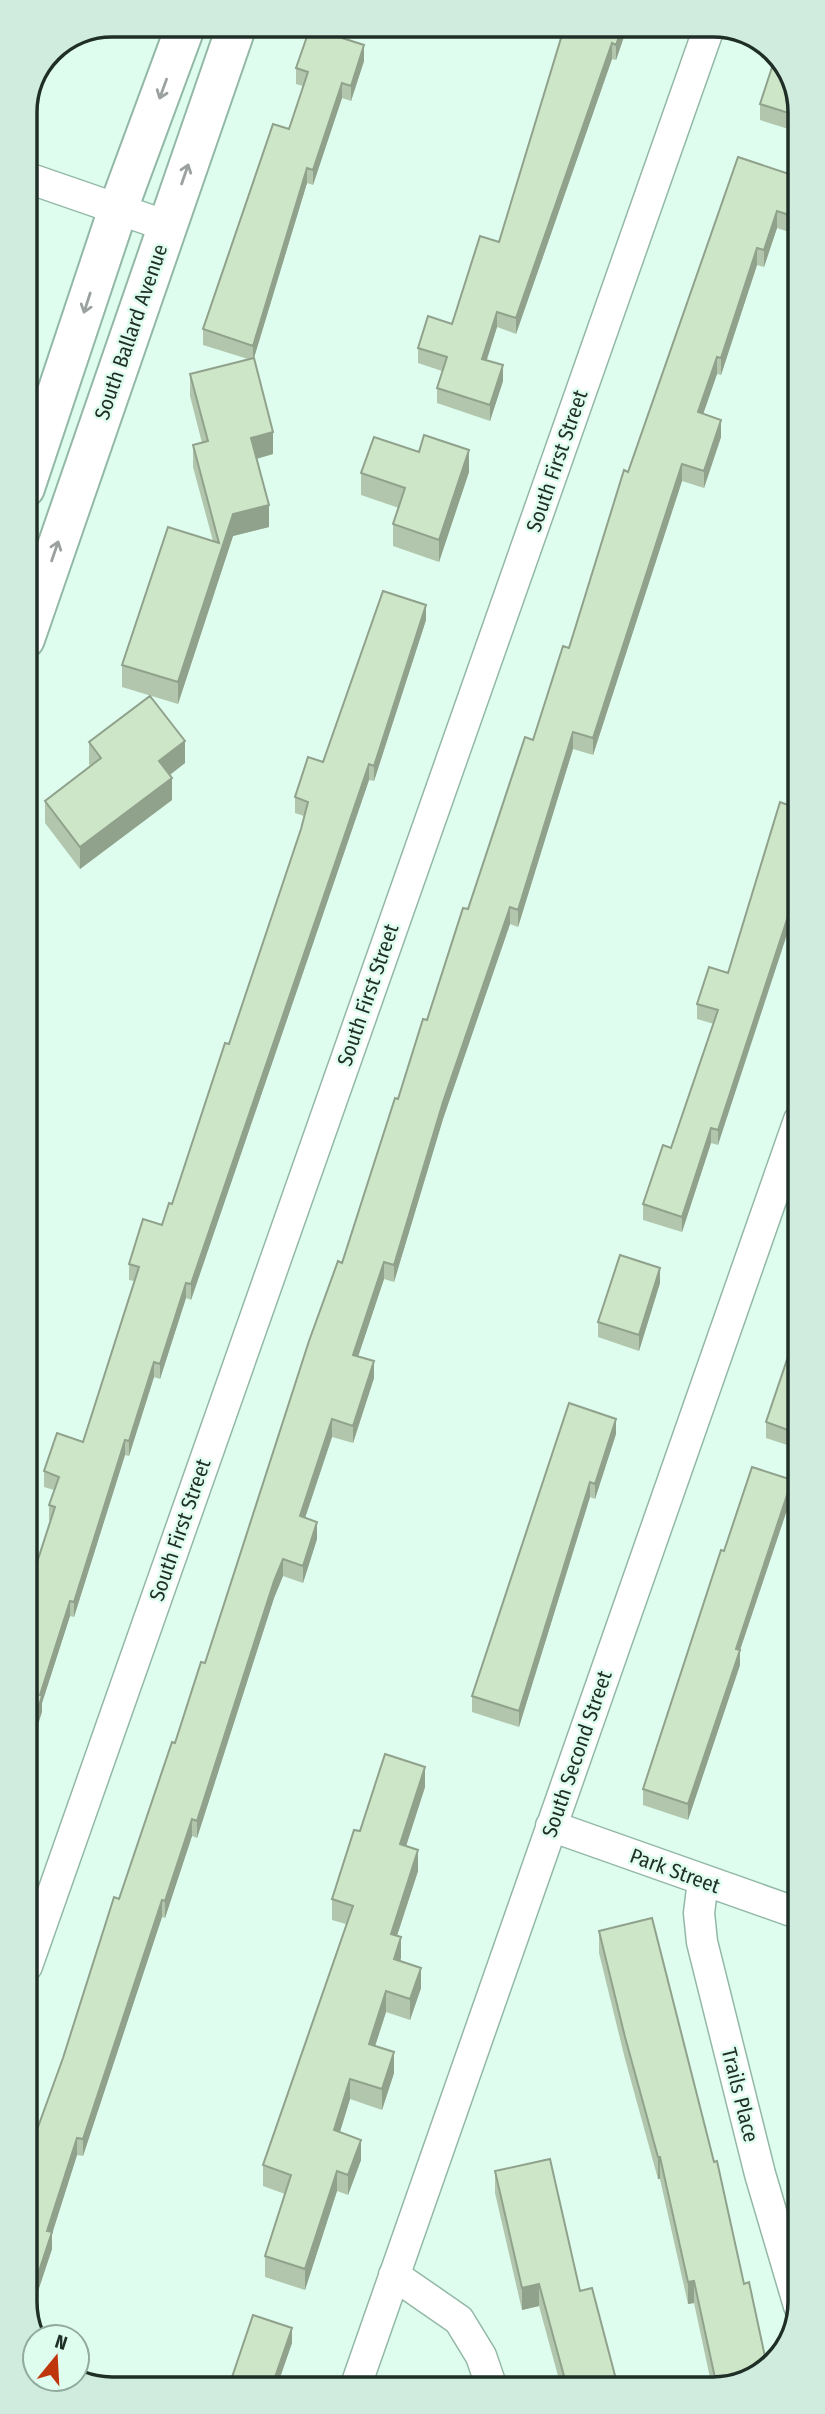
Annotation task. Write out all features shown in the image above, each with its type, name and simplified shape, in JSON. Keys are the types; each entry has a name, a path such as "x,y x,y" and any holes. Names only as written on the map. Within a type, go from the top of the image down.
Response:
{"main road":[{"path":"37,452 118,209 181,37"},
{"name":"South Ballard Avenue","path":"37,604 232,37"}],"street":[{"name":"South First Street","path":"37,1938 706,37"},
{"path":"37,181 167,226"},
{"name":"South Second Street","path":"359,2377 788,1151"},
{"name":"Park Street","path":"551,1826 788,1910"},
{"name":"Trails Place","path":"703,1881 699,1913 702,1942 760,2174 788,2269"},
{"path":"394,2275 459,2320 481,2356 488,2377"}],"building":[{"path":"307,37 339,37 364,45 351,86 342,83 313,170 307,168 253,346 203,329 273,124 289,129 308,72 296,68"},
{"path":"561,37 619,37 616,45 612,43 516,318 497,312 482,359 503,365 490,405 437,388 447,357 418,348 428,316 452,324 480,236 499,242"},
{"path":"772,66 786,92 788,113 760,104"},
{"path":"738,157 788,174 788,215 777,211 764,250 757,248 721,358 717,357 698,412 721,420 704,471 682,464 593,738 573,732 518,910 510,907 443,1102 394,1265 384,1262 353,1355 374,1361 353,1426 332,1419 300,1516 317,1522 303,1566 283,1559 274,1581 197,1821 192,1819 165,1901 162,1900 83,2139 77,2138 47,2231 52,2232 37,2277 37,2130 63,2058 114,1897 119,1899 201,1662 205,1663 309,1341 338,1261 342,1263 423,1019 427,1020 463,908 468,909 525,737 533,740 563,646 569,648 624,470 628,472"},
{"path":"254,358 273,432 251,438 269,505 233,514 178,682 122,665 168,527 219,543 193,445 208,441 190,374"},
{"path":"424,435 469,450 439,540 393,524 405,488 361,473 374,437 419,452"},
{"path":"383,591 426,605 374,766 369,764 191,1284 186,1283 160,1364 154,1362 129,1441 125,1440 74,1602 70,1601 37,1712 37,1562 55,1507 49,1505 59,1477 44,1471 57,1433 83,1442 139,1267 129,1264 143,1219 162,1225 169,1203 172,1204 225,1043 229,1044 301,829 308,802 295,797 308,757 323,762"},
{"path":"150,696 185,741 159,761 172,778 80,847 45,801 101,758 89,742"},
{"path":"780,802 788,805 788,917 718,1130 711,1128 682,1217 643,1204 663,1145 671,1148 718,1010 697,1004 709,967 728,973"},
{"path":"620,1255 660,1268 639,1335 598,1322"},
{"path":"788,1357 788,1430 766,1422"},
{"path":"569,1403 616,1419 595,1484 590,1482 519,1711 472,1696"},
{"path":"752,1467 788,1479 788,1492 736,1649 740,1650 688,1804 643,1789 721,1550 724,1551"},
{"path":"385,1754 425,1767 400,1844 418,1850 391,1934 401,1937 394,1959 421,1968 410,1999 386,1991 369,2044 394,2052 382,2089 350,2079 334,2130 361,2140 348,2175 337,2171 305,2269 265,2256 291,2175 263,2165 353,1906 332,1899 354,1830 360,1831"},
{"path":"652,1918 714,2162 717,2161 744,2284 749,2282 765,2357 755,2365 733,2375 715,2377 694,2281 688,2282 660,2157 625,2037 599,1931"},
{"path":"550,2159 580,2291 592,2288 615,2377 564,2377 539,2284 522,2288 495,2171"},
{"path":"253,2315 292,2328 275,2377 232,2377"}]}
